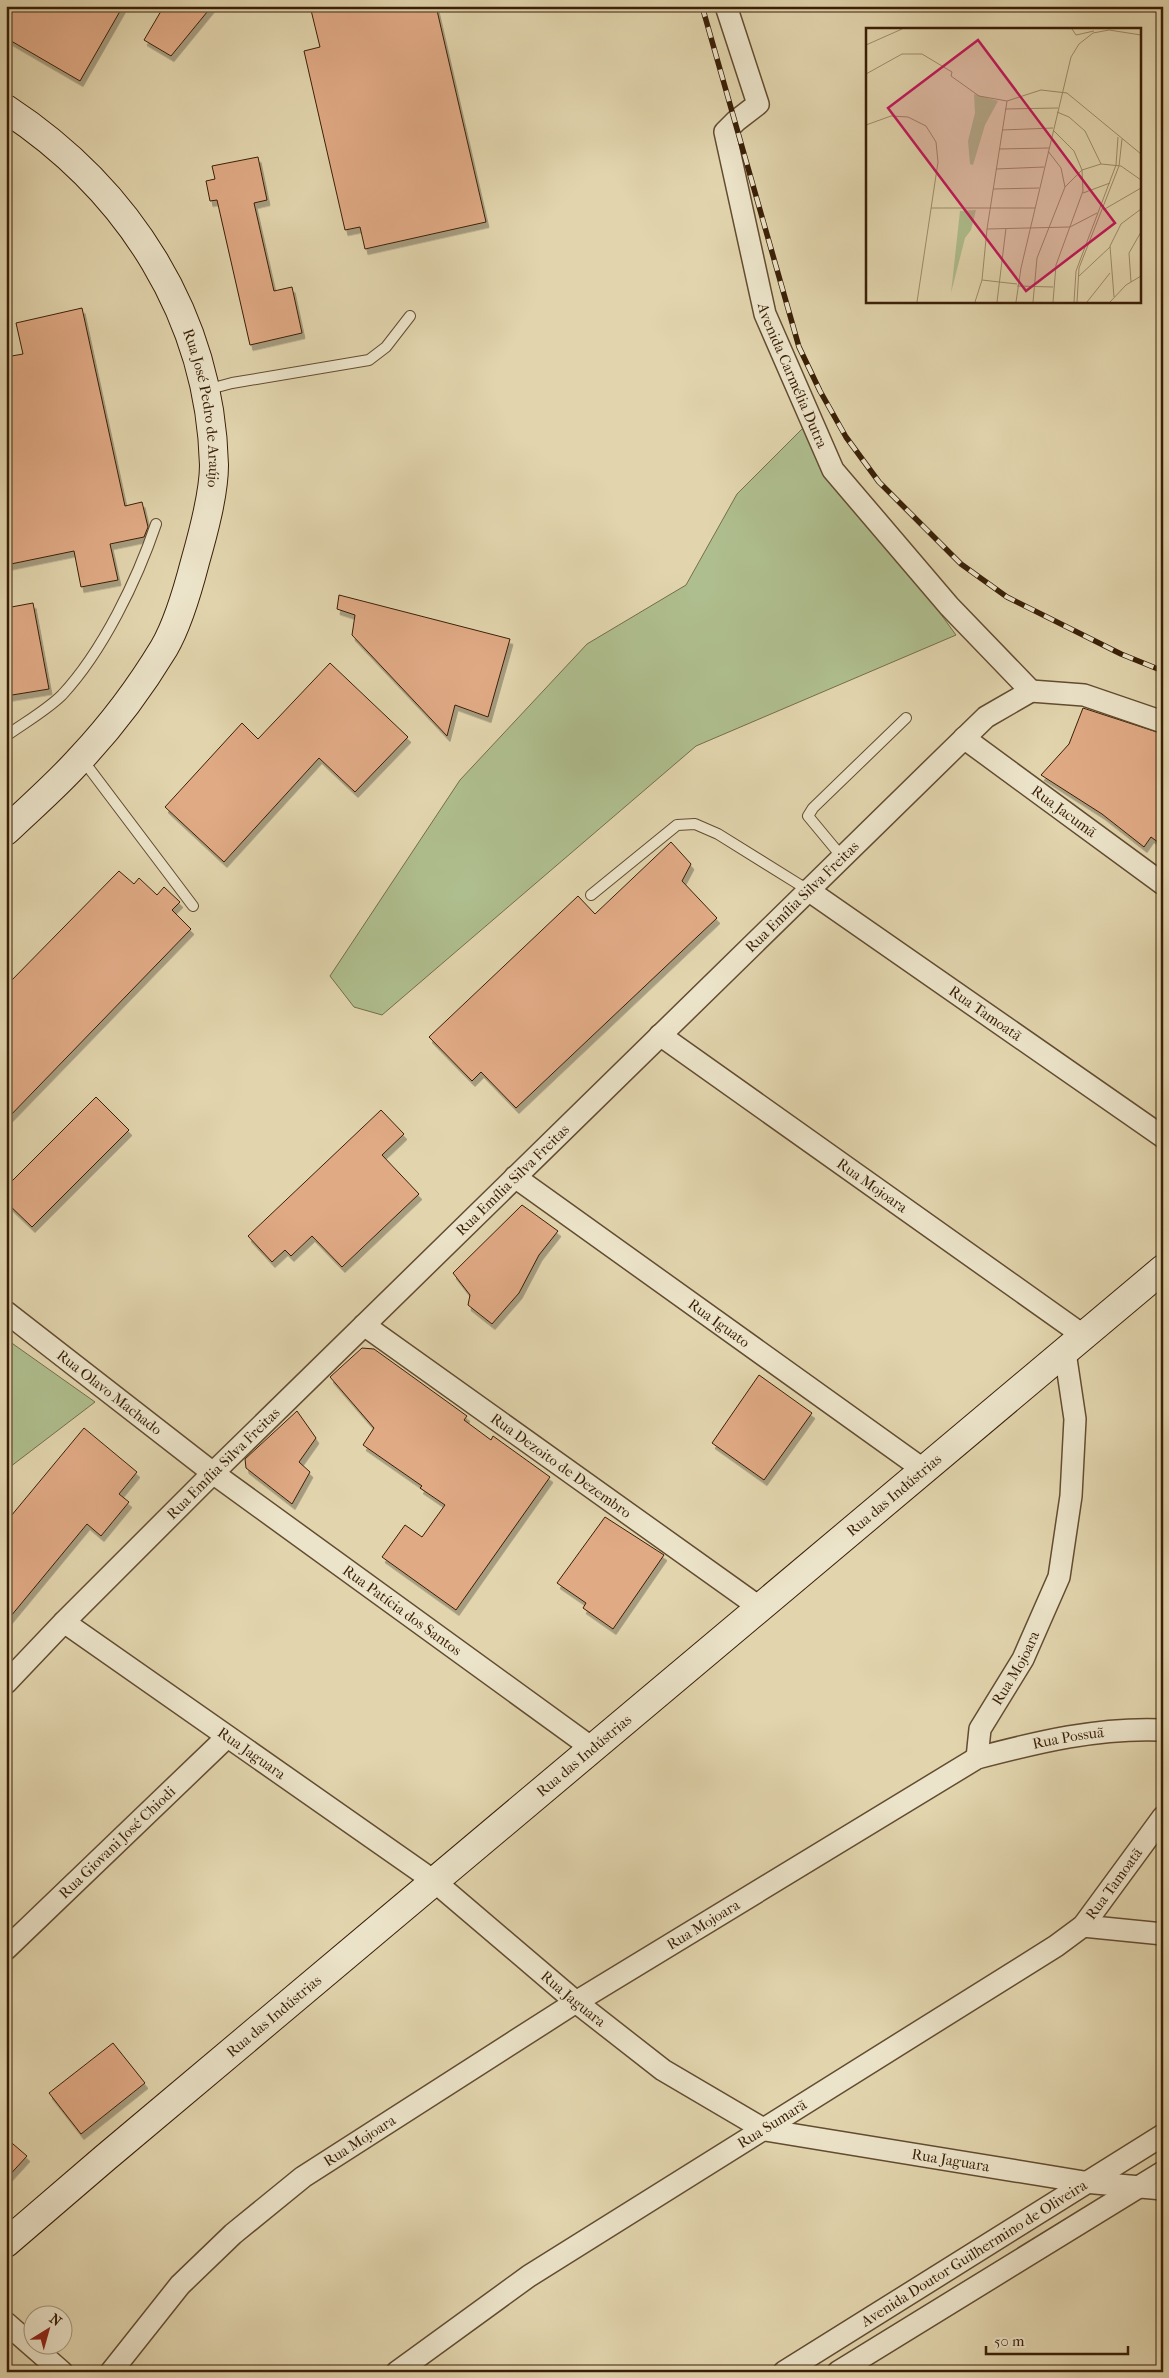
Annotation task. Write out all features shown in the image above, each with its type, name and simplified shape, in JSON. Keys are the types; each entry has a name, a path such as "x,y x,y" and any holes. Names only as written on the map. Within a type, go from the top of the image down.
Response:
{"street":[{"name":"Avenida Carmélia Dutra","path":"726,6 758,104 725,132 765,314 833,470 949,606 1031,691"},
{"name":"Rua José Pedro de Araújo","path":"6,110 27,123 85,172 130,225 165,276 179,308 206,390 214,467 205,530 187,590 165,646 125,705 81,758 6,830"},
{"path":"1031,691 1084,695 1163,722"},
{"name":"Rua Emília Silva Freitas","path":"6,1682 213,1473 964,738 986,717 1031,691"},
{"name":"Rua Jacumã","path":"964,738 1163,884"},
{"name":"Rua Tamoatã","path":"808,890 1163,1138"},
{"name":"Rua Mojoara","path":"111,2372 180,2285 232,2234 296,2183 576,2002 976,1758 980,1729 1022,1659 1059,1577 1071,1496 1075,1419 1075,1344 660,1035"},
{"name":"Rua Iguato","path":"515,1177 924,1470"},
{"name":"Rua das Indústrias","path":"6,2243 759,1606 1163,1269"},
{"name":"Rua Olavo Machado","path":"6,1312 213,1473"},
{"name":"Rua Dezoito de Dezembro","path":"364,1325 759,1606"},
{"name":"Rua Patícia dos Santos","path":"213,1473 592,1748"},
{"name":"Rua Jaguara","path":"64,1622 434,1881 576,2002 663,2070 765,2130 1084,2182 1163,2188"},
{"name":"Rua Possuã","path":"976,1758 1049,1740 1128,1728 1163,1730"},
{"name":"Rua Giovani José Chiodi","path":"6,1949 227,1737"},
{"name":"Rua Tamoatã","path":"1083,1926 1163,1817"},
{"path":"1083,1926 1163,1934"},
{"name":"Rua Sumarã","path":"397,2372 530,2276 1056,1946 1083,1926"},
{"name":"Avenida Doutor Guilhermino de Oliveira","path":"784,2372 1084,2182 1163,2135"},
{"name":"Avenida Doutor Guilhermino de Oliveira","path":"838,2372 1163,2172"},
{"path":"6,2323 62,2372"}],"lane":[{"path":"206,390 369,360 386,348 410,316"},
{"path":"6,736 61,695 92,654 116,614 144,560 156,524"},
{"path":"842,857 808,816 813,808 906,718"},
{"path":"81,758 193,906"},
{"path":"591,895 676,825 695,824 718,834 808,890"}],"green space":[{"path":"804,427 956,635 696,746 382,1015 354,1007 330,976 460,780 587,644 686,585 737,494"},
{"path":"6,1339 95,1402 6,1470"}],"building":[{"path":"6,6 123,6 80,81 6,38"},
{"path":"164,6 212,6 171,56 144,40"},
{"path":"310,6 436,6 486,222 365,249 360,227 345,230 304,51 320,47"},
{"path":"258,157 267,200 254,203 274,291 292,287 302,333 250,345 217,200 210,201 206,181 215,179 212,166"},
{"path":"82,308 125,506 142,502 148,527 144,537 110,544 118,580 81,587 74,551 6,565 6,357 23,354 16,323"},
{"path":"339,595 510,639 488,717 455,705 447,736 352,635 355,615 337,609"},
{"path":"33,603 49,689 6,696 6,608"},
{"path":"330,663 408,737 355,792 319,758 224,862 165,807 242,723 258,739"},
{"path":"1083,708 1163,734 1163,846 1151,837 1144,847 1102,814 1041,775 1069,744"},
{"path":"671,842 691,864 682,881 717,918 516,1108 481,1072 472,1081 429,1037 578,896 595,914"},
{"path":"119,871 134,884 139,878 157,895 164,887 180,902 172,910 191,929 6,1120 6,986"},
{"path":"96,1097 129,1130 32,1227 6,1202 6,1187"},
{"path":"381,1110 404,1134 382,1155 419,1194 342,1267 312,1236 291,1256 285,1250 272,1262 248,1236"},
{"path":"522,1205 558,1231 539,1255 519,1293 492,1324 468,1305 470,1295 453,1273"},
{"path":"362,1348 374,1349 467,1416 464,1420 491,1440 493,1436 550,1477 456,1610 382,1557 405,1525 422,1537 445,1505 420,1488 422,1486 363,1445 374,1428 330,1377"},
{"path":"759,1375 812,1413 764,1480 712,1443"},
{"path":"297,1411 316,1438 299,1462 310,1472 292,1504 246,1468 245,1459"},
{"path":"84,1428 137,1472 119,1494 129,1502 101,1536 87,1524 6,1622 6,1522"},
{"path":"605,1517 664,1555 613,1629 583,1608 586,1603 557,1583"},
{"path":"113,2043 145,2083 81,2134 49,2093"},
{"path":"6,2138 27,2156 6,2179"}],"railway":[{"path":"702,6 799,347 820,391 846,437 879,482 961,564 1007,597 1121,654 1163,671"}]}
